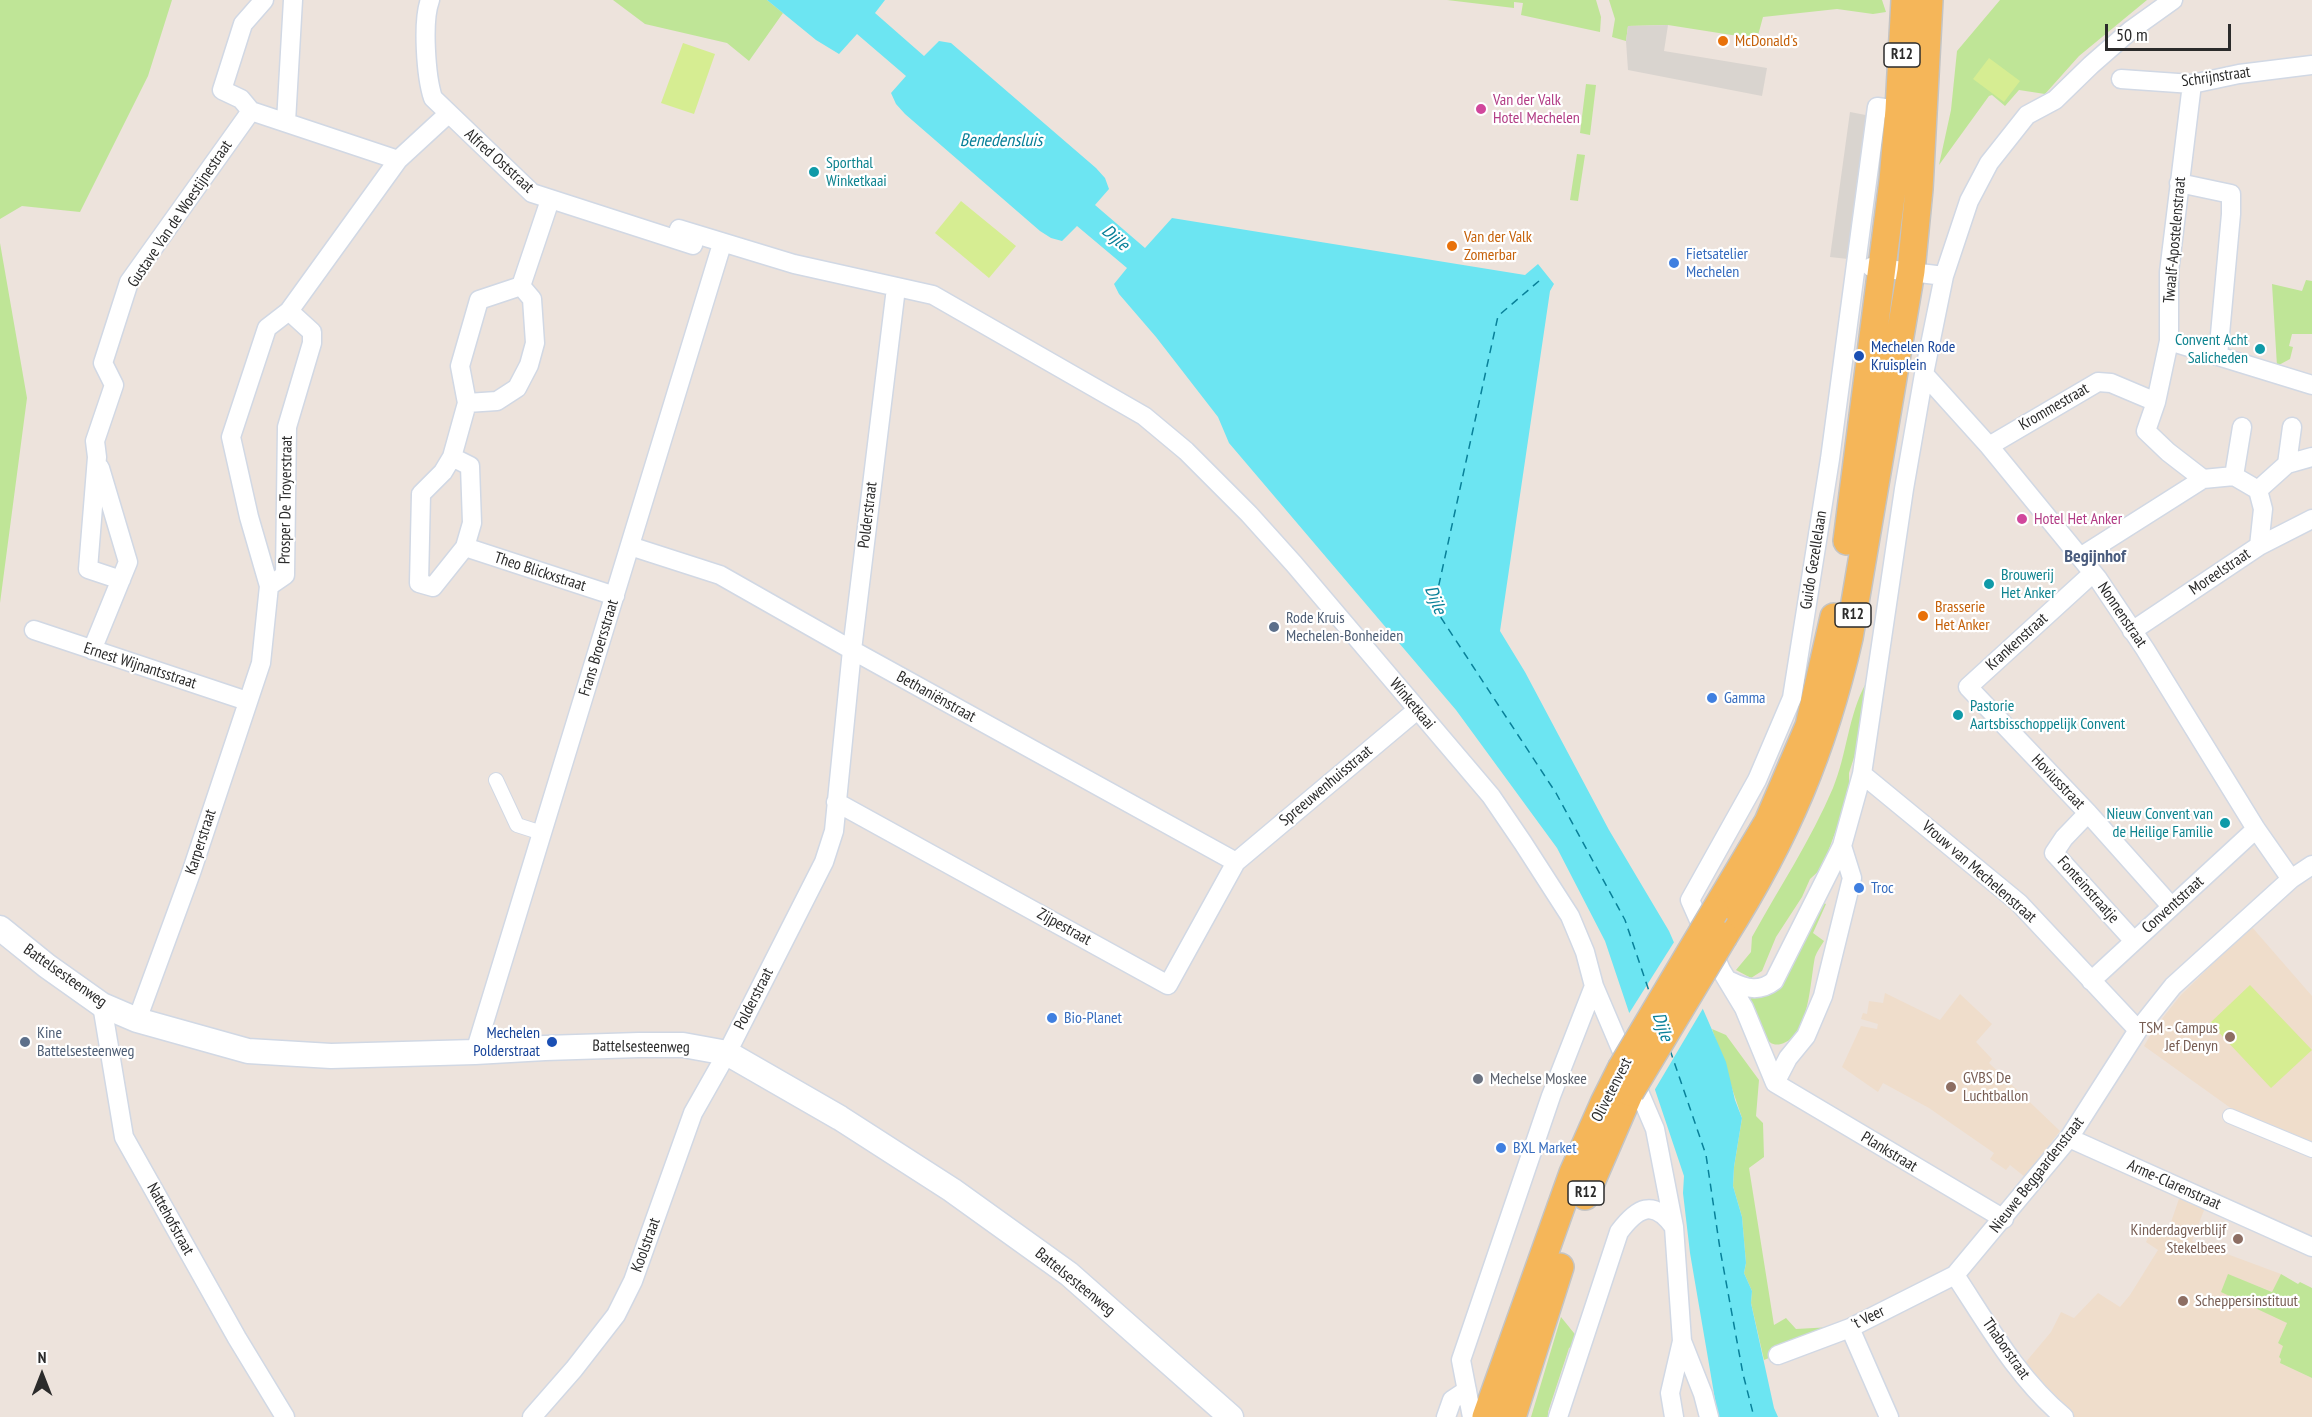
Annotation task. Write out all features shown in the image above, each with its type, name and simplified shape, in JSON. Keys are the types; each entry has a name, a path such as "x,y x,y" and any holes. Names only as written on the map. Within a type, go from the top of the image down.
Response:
{"main road":[{"name":"Guido Gezellelaan","path":"1720,924 1755,886 1790,818 1825,730 1837,692 1855,607 1911,271 1919,189 1900,110 1905,0"},
{"name":"Guido Gezellelaan","path":"1720,924 1768,822 1809,726 1831,634 1849,533 1868,266 1900,110 1929,0"},
{"name":"Olivetenvest","path":"1486,1417 1573,1173 1720,924"},
{"name":"Battelsesteenweg","path":"0,928 47,966 102,1005 137,1020 248,1051 331,1056 683,1045 727,1053 840,1118 942,1184 1069,1274 1231,1417"},
{"name":"Olivetenvest","path":"1512,1417 1550,1296 1626,1080"}],"street":[{"path":"264,0 243,24 222,90 242,99 251,111 398,160"},
{"path":"286,122 293,0"},
{"name":"Alfred Oststraat","path":"430,0 426,46 428,82 433,98 532,193 693,245 697,235"},
{"path":"1730,981 1742,987 1763,988 1774,981 1842,846 1862,774 1904,489 1924,374 1944,276 1969,201 1989,163 2027,115 2055,100 2131,30 2173,0"},
{"name":"Schrijnstraat","path":"2121,79 2192,84 2240,74 2312,65"},
{"name":"Twaalf-Apostelenstraat","path":"2192,84 2169,272 2169,341 2156,402 2146,431 2168,452 2203,479"},
{"name":"Gustave Van de Woestijnestraat","path":"92,650 128,562 97,457 95,441 114,385 103,363 129,282 251,111"},
{"name":"Prosper De Troyerstraat","path":"261,663 268,586 249,517 231,437 267,328 289,311 398,160 448,114"},
{"path":"2179,183 2230,194 2231,214 2218,356"},
{"path":"521,286 550,200"},
{"path":"679,229 722,244 794,264 896,288"},
{"name":"Frans Broersstraat","path":"475,1052 722,244"},
{"path":"1868,266 1944,276"},
{"name":"Guido Gezellelaan","path":"1775,1083 1744,1008 1730,981 1721,970 1690,900 1757,780 1792,698 1830,459 1868,266"},
{"path":"466,403 497,401 517,388 529,365 535,343 532,299 521,286"},
{"path":"452,457 470,466 472,523 465,547 433,587 419,583 421,494 443,472 452,457 466,403 460,366 479,300 521,286"},
{"name":"Winketkaai","path":"896,288 933,295 1144,416 1186,451 1249,514 1491,796 1570,916 1585,952 1594,986"},
{"name":"Polderstraat","path":"727,1053 824,862 834,831 852,650 896,288"},
{"name":"Prosper De Troyerstraat","path":"268,586 285,575 287,427 312,343 312,332 289,311"},
{"path":"2169,341 2312,384"},
{"name":"Nonnenstraat","path":"1924,374 1989,446 2094,573 2256,830 2291,879"},
{"name":"Krommestraat","path":"1989,446 2098,382 2111,382 2156,402"},
{"path":"2234,476 2242,427"},
{"path":"2287,464 2292,427"},
{"name":"Gustave Van de Woestijnestraat","path":"97,457 88,570 121,580"},
{"path":"2258,490 2287,464 2312,457"},
{"path":"2080,557 2203,479 2234,476 2258,490 2263,509 2259,546"},
{"name":"Moreelstraat","path":"2132,631 2259,546 2312,519"},
{"name":"Bethaniënstraat","path":"630,546 720,575 1236,862"},
{"name":"Theo Blickxstraat","path":"465,547 615,596"},
{"name":"Krankenstraat","path":"1968,687 2094,573"},
{"name":"Ernest Wijnantsstraat","path":"34,630 247,701"},
{"name":"Karperstraat","path":"137,1020 191,873 261,663"},
{"name":"Hoviusstraat","path":"1968,687 2088,813 2171,906"},
{"name":"Spreeuwenhuisstraat","path":"1236,862 1417,710"},
{"name":"Vrouw van Mechelenstraat","path":"1862,774 2019,903 2138,1030"},
{"path":"496,780 516,825 542,833"},
{"name":"Zijpestraat","path":"836,802 1168,985 1236,862"},
{"name":"Fonteinstraatje","path":"2088,813 2064,838 2054,853 2133,940"},
{"name":"Conventstraat","path":"2091,981 2133,940 2256,830"},
{"path":"1775,1083 1788,1058 1806,1036 1823,996 1852,878 1842,846"},
{"name":"Nieuwe Beggaardenstraat","path":"1955,1275 2004,1219 2069,1138 2138,1030 2173,987 2291,879 2312,865"},
{"path":"1594,986 1655,1129 1674,1227 1682,1341 1670,1393 1674,1417"},
{"path":"1472,1417 1461,1360 1551,1096 1594,986"},
{"name":"Nattehofstraat","path":"102,1005 124,1137 237,1338 285,1417"},
{"name":"Koolstraat","path":"534,1416 616,1315 633,1281 693,1113 727,1053"},
{"name":"Plankstraat","path":"1775,1083 2004,1219"},
{"path":"2230,1116 2312,1150"},
{"name":"Arme-Clarenstraat","path":"2069,1138 2312,1246"},
{"path":"1558,1417 1619,1232 1632,1215 1651,1208 1664,1213 1674,1227"},
{"name":"'t Veer","path":"1778,1355 1850,1328 1955,1275"},
{"name":"Thaborstraat","path":"1955,1275 2013,1362 2044,1400 2064,1417"},
{"path":"1850,1328 1889,1417"},
{"path":"1682,1341 1703,1394 1709,1417"},
{"path":"1446,1417 1452,1400 1467,1390"}],"shaded area":[{"path":"1668,25 1664,51 1767,68 1762,96 1628,70 1626,41 1628,26"},
{"path":"1850,112 1876,117 1857,260 1830,257"},
{"name":"TSM - Campus Jef Denyn","path":"2251,926 2312,996 2312,1143 2232,1109 2144,1046 2154,1029 2180,996"},
{"name":"GVBS De Luchtballon","path":"1885,993 1940,1020 1960,994 1992,1024 1976,1042 1992,1059 1989,1063 2060,1131 2025,1177 2010,1165 2006,1170 1990,1159 1994,1153 1929,1108 1883,1083 1878,1092 1842,1067 1861,1026 1877,1029 1878,1024 1861,1019 1863,1013 1867,1014 1869,1001 1883,1003"},
{"name":"Scheppersinstituut","path":"2181,1193 2206,1205 2192,1241 2281,1274 2273,1292 2228,1275 2226,1283 2287,1323 2278,1343 2284,1345 2279,1357 2281,1358 2280,1363 2312,1378 2312,1417 2072,1417 2025,1363 2051,1332 2061,1312 2074,1318 2098,1293 2120,1307 2158,1250 2146,1242 2155,1223 2169,1228"}],"green space":[{"path":"0,0 172,0 148,76 80,212 22,206 0,219"},
{"path":"613,0 767,0 783,13 749,61 727,43 645,24"},
{"path":"1447,0 1596,0 1601,17 1600,32 1521,15 1523,3 1514,2 1514,8"},
{"path":"1609,0 1882,0 1886,12 1873,14 1837,9 1763,17 1757,39 1668,25 1628,26 1626,41 1612,37 1615,19"},
{"path":"2000,0 2147,0 2079,56 2045,94 2019,90 2005,106 1992,95 1989,96 1939,165 1951,110 1957,51"},
{"path":"683,43 715,54 694,114 661,103"},
{"path":"1989,58 2020,81 2004,102 1973,79"},
{"path":"1586,84 1596,85 1590,135 1580,133"},
{"path":"1577,154 1585,155 1578,201 1570,200"},
{"path":"961,201 1016,246 989,278 935,233"},
{"path":"0,243 27,398 0,603"},
{"path":"2306,280 2312,281 2312,334 2292,334 2289,346 2293,347 2290,359 2277,366 2272,284 2302,291"},
{"path":"1866,683 1860,739 1849,773 1849,795 1822,868 1810,879 1802,897 1776,937 1762,971 1751,978 1736,970 1751,952 1752,937 1805,845 1833,788 1855,709"},
{"path":"1821,902 1826,904 1813,933 1824,941 1815,957 1810,993 1803,1019 1798,1031 1791,1039 1781,1044 1774,1044 1768,1041 1762,1033 1747,1000 1749,996 1763,995"},
{"path":"2250,985 2312,1050 2271,1088 2210,1023"},
{"path":"1712,1029 1726,1035 1759,1080 1756,1116 1763,1123 1764,1157 1749,1168 1774,1325 1786,1318 1796,1329 1832,1327 1828,1333 1764,1360 1751,1303 1752,1291 1744,1273 1746,1263 1742,1217 1733,1186 1742,1118"},
{"path":"2228,1274 2272,1292 2281,1274 2298,1284 2300,1282 2312,1288 2312,1378 2280,1363 2279,1357 2283,1346 2278,1343 2287,1323 2221,1292"},
{"path":"1561,1317 1578,1338 1575,1345 1569,1348 1548,1412 1549,1417 1531,1417"}],"water":[{"path":"767,0 885,0 875,13 924,56 939,41 951,43 1096,168 1105,178 1109,189 1095,205 1145,248 1172,218 1525,275 1538,264 1554,284 1550,291 1500,631 1525,672 1609,830 1669,931 1726,1062 1742,1118 1733,1186 1742,1217 1746,1263 1744,1273 1752,1291 1751,1303 1774,1408 1778,1417 1718,1417 1690,1253 1683,1193 1684,1176 1605,941 1557,848 1456,710 1229,443 1218,417 1156,337 1119,294 1114,284 1127,268 1077,226 1062,241 1051,238 1040,231 905,114 896,104 891,93 906,76 857,34 839,54 816,40"}],"pier":[{"path":"1676,939 1705,1005 1654,1091 1628,1015"}],"ferry route":[{"path":"1539,281 1498,316 1434,607 1556,793 1625,920 1650,994"},
{"path":"1670,1050 1706,1155 1720,1249 1743,1374 1754,1417"}],"place":[{"name":"McDonald's","path":"1723,41"},
{"name":"Van der Valk Hotel Mechelen","path":"1481,109"},
{"name":"Sporthal Winketkaai","path":"814,172"},
{"name":"Van der Valk Zomerbar","path":"1452,246"},
{"name":"Fietsatelier Mechelen","path":"1674,263"},
{"name":"Convent Acht Salicheden","path":"2260,349"},
{"name":"Mechelen Rode Kruisplein","path":"1859,356"},
{"name":"Hotel Het Anker","path":"2022,519"},
{"name":"Brouwerij Het Anker","path":"1989,584"},
{"name":"Brasserie Het Anker","path":"1923,616"},
{"name":"Rode Kruis Mechelen-Bonheiden","path":"1274,627"},
{"name":"Gamma","path":"1712,698"},
{"name":"Pastorie Aartsbisschoppelijk Convent","path":"1958,715"},
{"name":"Nieuw Convent van de Heilige Familie","path":"2225,823"},
{"name":"Troc","path":"1859,888"},
{"name":"Bio-Planet","path":"1052,1018"},
{"name":"TSM - Campus Jef Denyn","path":"2230,1037"},
{"name":"Kine Battelsesteenweg","path":"25,1042"},
{"name":"Mechelen Polderstraat","path":"552,1042"},
{"name":"Mechelse Moskee","path":"1478,1079"},
{"name":"GVBS De Luchtballon","path":"1951,1087"},
{"name":"BXL Market","path":"1501,1148"},
{"name":"Kinderdagverblijf Stekelbees","path":"2238,1239"},
{"name":"Scheppersinstituut","path":"2183,1301"}],"district":[{"name":"Begijnhof","path":"2095,557"}],"water label":[{"name":"Benedensluis","path":"1001,141"},
{"name":"Dijle","path":"1115,238"},
{"name":"Dijle","path":"1435,600"},
{"name":"Dijle","path":"1662,1027"}]}
